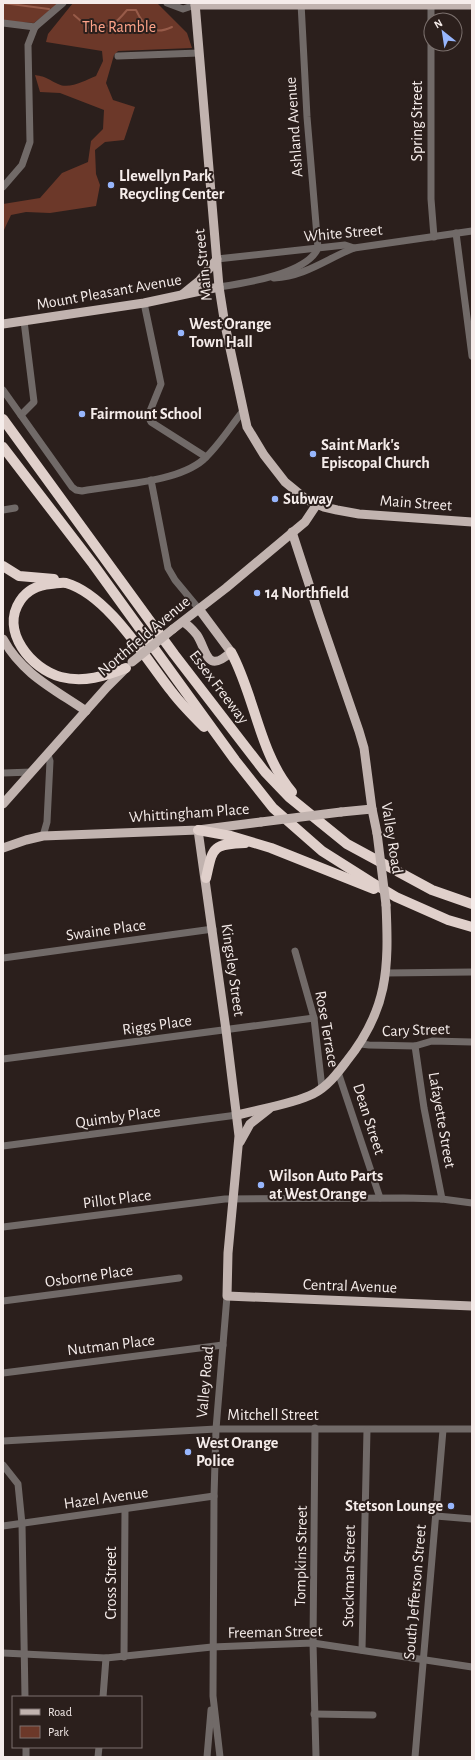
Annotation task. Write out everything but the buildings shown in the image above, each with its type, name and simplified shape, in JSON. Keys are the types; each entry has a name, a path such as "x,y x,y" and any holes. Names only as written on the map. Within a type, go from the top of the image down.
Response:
{"highway":[{"name":"Essex Freeway","path":"3,419 174,654 264,772 290,797 347,844 432,890 472,904"},
{"name":"Essex Freeway","path":"3,447 92,564 235,760 273,808 322,851 396,897 448,920 472,927"},
{"path":"3,566 19,576 56,580 65,583 95,599 125,630 173,693 235,760"},
{"path":"65,583 39,586 22,598 15,612 14,628 21,645 28,655 52,674 81,679 99,678 129,665"},
{"path":"231,652 246,684 258,724 284,783 317,820"},
{"path":"198,830 255,843 396,897"},
{"path":"206,878 212,853 219,846 228,844 255,843"}],"main road":[{"path":"194,4 472,5"},
{"name":"Main Street","path":"194,4 219,287 224,326 247,427 281,478 298,493 317,504 359,514 472,522"},
{"path":"181,295 199,281 217,259"},
{"name":"Mount Pleasant Avenue","path":"3,324 144,304 219,287"},
{"name":"Northfield Avenue","path":"3,804 48,755 107,686 129,665 199,610 305,522 317,504"},
{"name":"Valley Road","path":"227,1296 228,1253 238,1145 237,1115 311,1095 322,1088 338,1072 361,1044 377,1011 386,973 386,905 377,833 365,758 359,731 292,532"},
{"path":"183,622 198,636 206,656 209,659 219,660 224,658 231,652 199,610"},
{"path":"3,639 14,657 29,672 86,710"},
{"name":"Whittingham Place","path":"4,848 43,836 198,830 372,809"},
{"name":"Kingsley Street","path":"198,830 213,929 237,1115"},
{"name":"Valley Road","path":"238,1145 250,1124 272,1106"},
{"name":"Central Avenue","path":"227,1296 472,1306"}],"street":[{"path":"3,187 22,166 30,142 28,45 35,27 63,3"},
{"path":"167,3 183,9 194,4"},
{"name":"Ashland Avenue","path":"301,4 307,117 318,248"},
{"name":"Spring Street","path":"431,4 431,200 434,237"},
{"path":"3,23 35,27"},
{"path":"118,56 199,53"},
{"name":"White Street","path":"217,259 345,245 354,248 472,231"},
{"path":"456,233 469,311 472,356"},
{"path":"302,269 318,248"},
{"path":"219,287 264,278 286,277 354,248"},
{"path":"300,250 302,269"},
{"path":"144,304 161,384 148,416 151,422 206,457"},
{"path":"21,415 34,402 24,321"},
{"path":"3,390 72,487 76,490 85,491 151,480 188,469 206,457 243,411"},
{"path":"151,480 168,568 175,580 199,610"},
{"path":"3,510 15,508"},
{"path":"43,836 47,822 50,761 48,755"},
{"path":"3,773 32,772"},
{"name":"Swaine Place","path":"3,958 213,929"},
{"name":"Rose Terrace","path":"295,951 314,1018 322,1088"},
{"path":"386,973 472,972"},
{"name":"Riggs Place","path":"3,1059 314,1018"},
{"name":"Cary Street","path":"361,1044 415,1046 432,1041 472,1042"},
{"name":"Lafayette Street","path":"415,1046 424,1108 442,1199"},
{"name":"Dean Street","path":"338,1072 380,1198"},
{"name":"Quimby Place","path":"3,1146 237,1115"},
{"name":"Pillot Place","path":"3,1228 234,1199 442,1199 472,1203"},
{"name":"Osborne Place","path":"3,1301 180,1278"},
{"name":"Valley Road","path":"213,1696 212,1647 216,1429 227,1296"},
{"name":"Nutman Place","path":"3,1373 223,1345"},
{"name":"Tompkins Street","path":"315,1428 313,1642 316,1757"},
{"name":"Mitchell Street","path":"3,1440 216,1429 472,1429"},
{"name":"Stockman Street","path":"362,1650 367,1430"},
{"name":"South Jefferson Street","path":"415,1757 443,1430"},
{"path":"3,1465 18,1484 22,1524 25,1696"},
{"name":"Hazel Avenue","path":"3,1526 125,1510 214,1496"},
{"name":"Cross Street","path":"124,1657 125,1510"},
{"path":"436,1516 472,1520"},
{"name":"Freeman Street","path":"3,1653 106,1658 212,1647 313,1642 472,1667"},
{"path":"103,1696 106,1658"},
{"path":"207,1757 213,1696"},
{"path":"213,1696 220,1757"},
{"path":"314,1714 373,1714"}],"green space":[{"name":"The Ramble","path":"3,3 59,3 34,23 3,21"},
{"path":"73,3 157,3 187,33 192,48 118,51 114,55 106,83 113,100 135,107 124,140 105,142 95,150 96,174 100,185 96,206 50,213 26,212 11,215 3,232 3,204 40,198 62,173 88,162 91,141 103,129 104,110 60,93 40,92 35,75 45,77 62,86 77,84 96,76 103,61 102,51 46,42 48,34"}],"waterway":[{"path":"3,3 49,9"},
{"path":"74,15 89,28 96,28 115,23 127,10 136,10 142,21 154,30 159,31 172,27"}],"place":[{"name":"Llewellyn Park Recycling Center","path":"111,185"},
{"name":"West Orange Town Hall","path":"181,333"},
{"name":"Fairmount School","path":"82,414"},
{"name":"Saint Mark's Episcopal Church","path":"313,454"},
{"name":"Subway","path":"275,499"},
{"name":"14 Northfield","path":"257,593"},
{"name":"Wilson Auto Parts at West Orange","path":"261,1185"},
{"name":"West Orange Police","path":"188,1452"},
{"name":"Stetson Lounge","path":"451,1506"}]}
